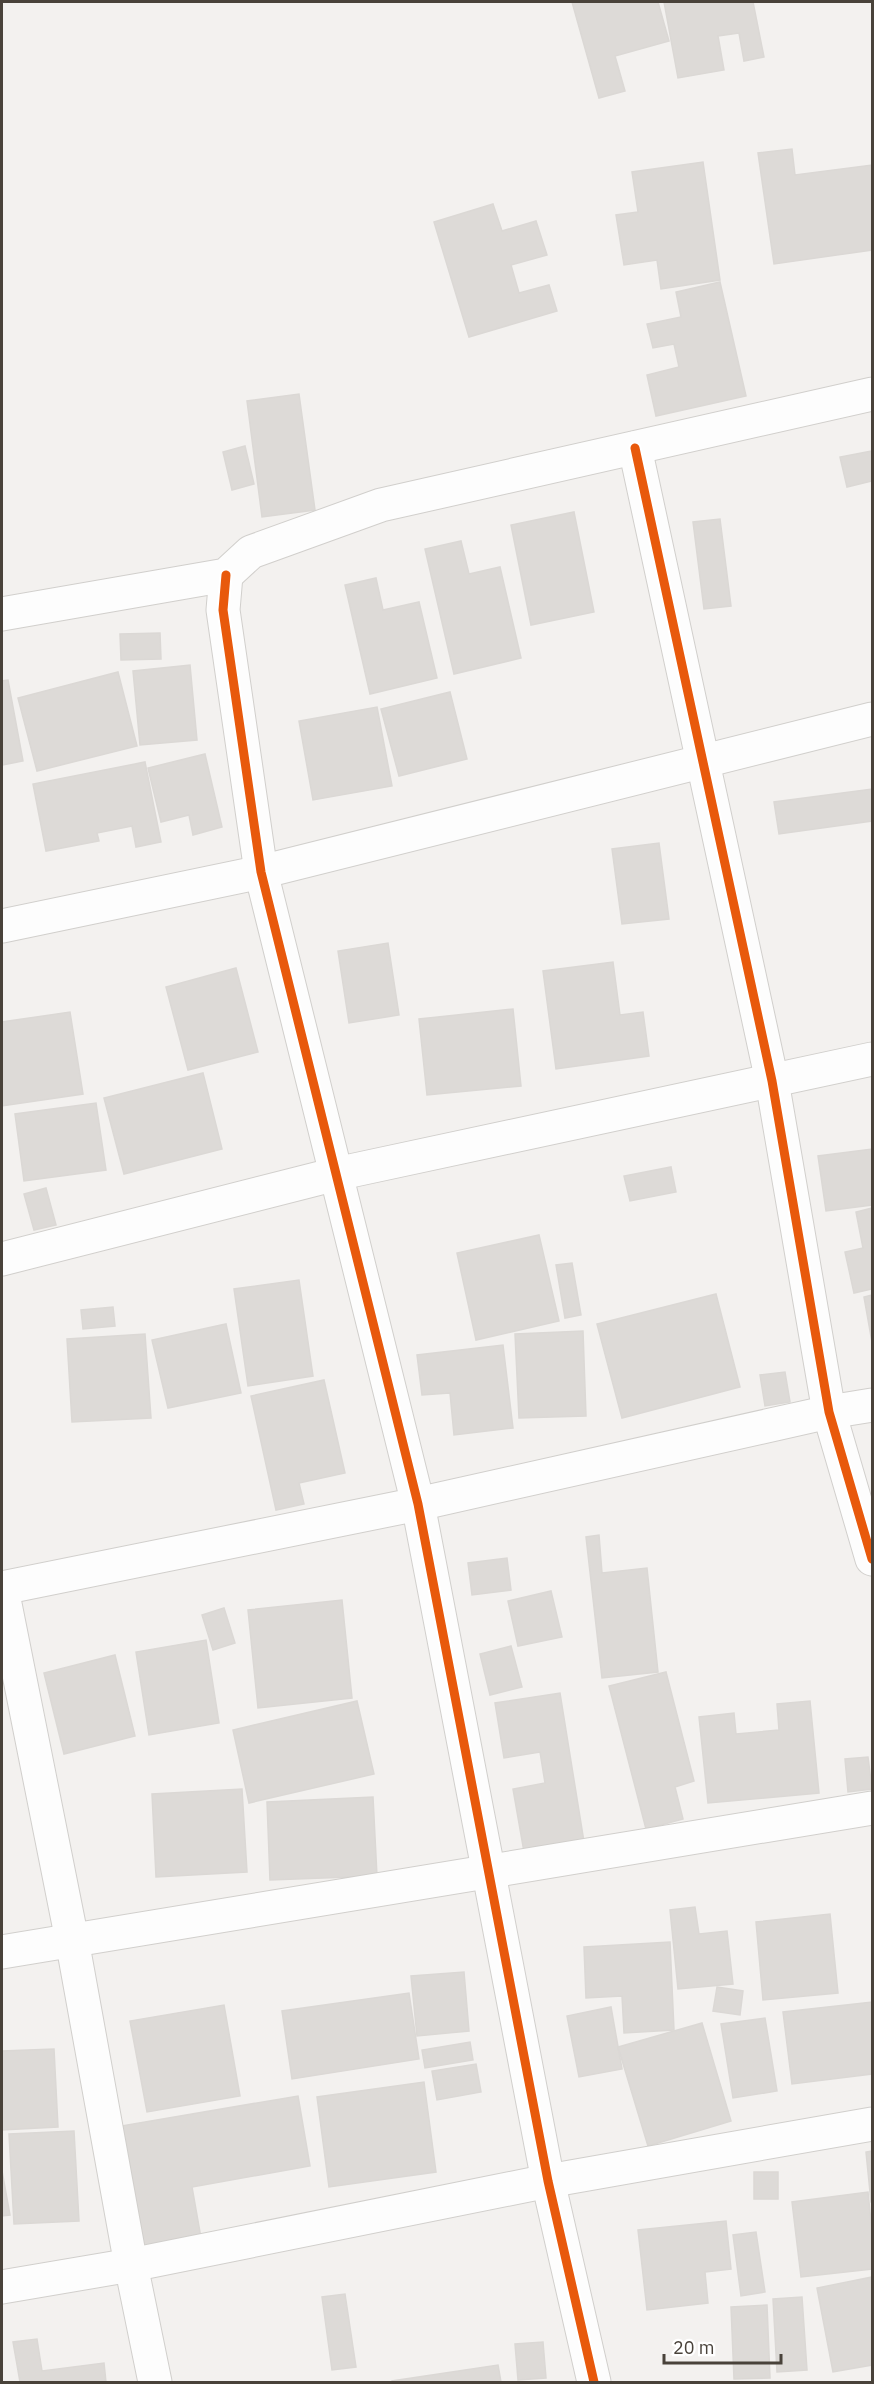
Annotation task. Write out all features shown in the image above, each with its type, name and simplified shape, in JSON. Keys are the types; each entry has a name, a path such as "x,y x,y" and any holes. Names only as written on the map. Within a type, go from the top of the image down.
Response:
{"street":[{"path":"2,614 225,575 250,552 381,504 873,394"},
{"path":"635,448 772,1081 829,1412 873,1559"},
{"path":"225,575 223,610 261,872 418,1504 548,2181 594,2382"},
{"path":"2,926 261,872 873,719"},
{"path":"2,1259 336,1174 873,1059"},
{"path":"155,2382 131,2265 72,1940 2,1588 418,1504 829,1412 873,1405"},
{"path":"2,1952 873,1808"},
{"path":"2,2287 131,2265 548,2181 873,2124"}],"building":[{"path":"572,2 658,2 669,41 615,56 625,91 599,98"},
{"path":"664,2 753,2 764,57 744,61 739,33 718,36 724,70 678,78"},
{"path":"792,149 795,175 872,165 872,250 774,264 758,153"},
{"path":"703,162 720,280 661,289 657,260 624,265 616,215 638,212 632,172"},
{"path":"493,204 502,231 536,221 547,255 511,265 519,293 549,285 557,311 469,337 434,222"},
{"path":"720,282 746,396 656,416 647,375 679,367 674,344 653,348 647,324 681,317 676,292"},
{"path":"299,394 315,510 262,517 247,401"},
{"path":"245,446 254,484 232,490 223,452"},
{"path":"872,451 872,481 847,487 840,457"},
{"path":"574,512 594,612 531,625 511,525"},
{"path":"720,519 731,606 704,609 693,522"},
{"path":"461,541 469,574 500,567 521,658 454,674 425,549"},
{"path":"376,578 383,610 419,602 437,678 370,694 345,585"},
{"path":"160,633 161,659 121,660 120,634"},
{"path":"190,665 197,740 140,745 133,671"},
{"path":"118,672 137,746 37,771 18,698"},
{"path":"8,680 23,761 2,765 2,681"},
{"path":"450,692 467,759 399,776 381,709"},
{"path":"377,707 392,786 313,800 299,721"},
{"path":"205,754 222,827 193,835 189,815 161,822 148,768"},
{"path":"145,762 161,842 136,847 132,826 97,833 99,841 46,851 33,784"},
{"path":"872,789 872,821 779,834 774,802"},
{"path":"659,843 669,919 622,924 612,849"},
{"path":"388,943 399,1015 349,1023 338,951"},
{"path":"613,962 620,1015 643,1012 649,1056 556,1069 543,971"},
{"path":"236,968 258,1052 188,1070 166,987"},
{"path":"513,1009 521,1086 427,1095 419,1019"},
{"path":"70,1012 83,1094 2,1106 2,1022"},
{"path":"203,1073 222,1149 124,1174 104,1098"},
{"path":"96,1103 106,1170 24,1181 15,1114"},
{"path":"872,1149 872,1205 826,1211 818,1156"},
{"path":"671,1167 676,1192 630,1201 624,1176"},
{"path":"46,1188 56,1225 34,1230 24,1194"},
{"path":"872,1208 872,1289 854,1293 845,1252 863,1248 856,1212"},
{"path":"539,1235 559,1321 476,1340 457,1253"},
{"path":"572,1263 581,1315 565,1318 556,1265"},
{"path":"299,1280 313,1376 248,1386 234,1289"},
{"path":"716,1294 740,1387 622,1418 597,1324"},
{"path":"872,1295 872,1342 864,1297"},
{"path":"113,1307 115,1326 83,1329 81,1310"},
{"path":"226,1324 241,1393 168,1408 152,1340"},
{"path":"583,1331 586,1416 519,1418 515,1334"},
{"path":"145,1334 151,1418 72,1422 67,1339"},
{"path":"503,1345 513,1428 454,1435 450,1393 422,1395 417,1355"},
{"path":"785,1372 790,1402 765,1406 760,1375"},
{"path":"324,1380 345,1473 299,1483 304,1504 276,1510 251,1396"},
{"path":"599,1535 602,1573 647,1568 658,1672 602,1678 586,1537"},
{"path":"507,1558 511,1590 472,1595 468,1563"},
{"path":"551,1591 562,1637 518,1646 508,1601"},
{"path":"342,1600 352,1698 258,1708 248,1610"},
{"path":"224,1608 235,1643 213,1650 202,1615"},
{"path":"206,1640 219,1723 149,1735 136,1652"},
{"path":"511,1646 522,1687 490,1695 480,1654"},
{"path":"115,1655 135,1736 64,1754 44,1673"},
{"path":"666,1672 694,1781 675,1787 683,1819 646,1829 609,1686"},
{"path":"560,1693 584,1842 524,1852 513,1789 545,1783 540,1752 504,1758 495,1703"},
{"path":"357,1701 374,1774 249,1803 233,1730"},
{"path":"810,1701 819,1793 708,1803 699,1717 734,1713 736,1734 779,1730 777,1704"},
{"path":"868,1757 872,1789 848,1792 845,1759"},
{"path":"242,1789 247,1872 156,1877 152,1794"},
{"path":"373,1797 377,1876 270,1880 267,1802"},
{"path":"695,1907 699,1934 727,1931 733,1984 678,1989 670,1910"},
{"path":"830,1914 838,1993 763,2000 756,1922"},
{"path":"670,1942 674,2030 624,2033 622,1996 586,1998 584,1947"},
{"path":"464,1972 469,2031 417,2036 411,1976"},
{"path":"717,1987 743,1991 740,2015 713,2011"},
{"path":"409,1993 419,2059 292,2079 282,2011"},
{"path":"872,2002 872,2074 792,2084 783,2012"},
{"path":"224,2005 240,2096 147,2112 130,2021"},
{"path":"611,2007 622,2069 579,2077 567,2016"},
{"path":"765,2018 777,2091 733,2098 721,2024"},
{"path":"702,2023 731,2121 648,2146 618,2047"},
{"path":"470,2042 473,2060 425,2068 422,2050"},
{"path":"54,2049 58,2127 2,2130 2,2051"},
{"path":"476,2064 481,2092 437,2100 432,2071"},
{"path":"424,2082 436,2172 329,2187 317,2097"},
{"path":"298,2096 310,2166 192,2187 201,2238 142,2248 121,2126"},
{"path":"74,2131 79,2221 14,2224 9,2134"},
{"path":"872,2151 872,2202 871,2202 866,2152"},
{"path":"2,2171 10,2215 2,2216"},
{"path":"754,2172 778,2172 778,2199 754,2199"},
{"path":"868,2192 872,2232 872,2269 801,2277 792,2202"},
{"path":"726,2221 731,2269 705,2272 708,2303 647,2310 638,2230"},
{"path":"756,2232 765,2292 741,2296 733,2235"},
{"path":"872,2277 872,2365 833,2372 817,2288"},
{"path":"345,2294 356,2367 332,2370 322,2297"},
{"path":"802,2297 807,2370 777,2372 773,2299"},
{"path":"767,2305 770,2378 734,2379 731,2307"},
{"path":"37,2339 42,2371 104,2363 106,2382 20,2382 13,2342"},
{"path":"543,2342 546,2378 518,2380 515,2344"},
{"path":"498,2365 501,2382 392,2382 392,2381"}],"cycle path":[{"path":"635,448 772,1081 829,1412 872,1559"},
{"path":"226,575 223,610 261,872 418,1504 548,2181 594,2382"}]}
